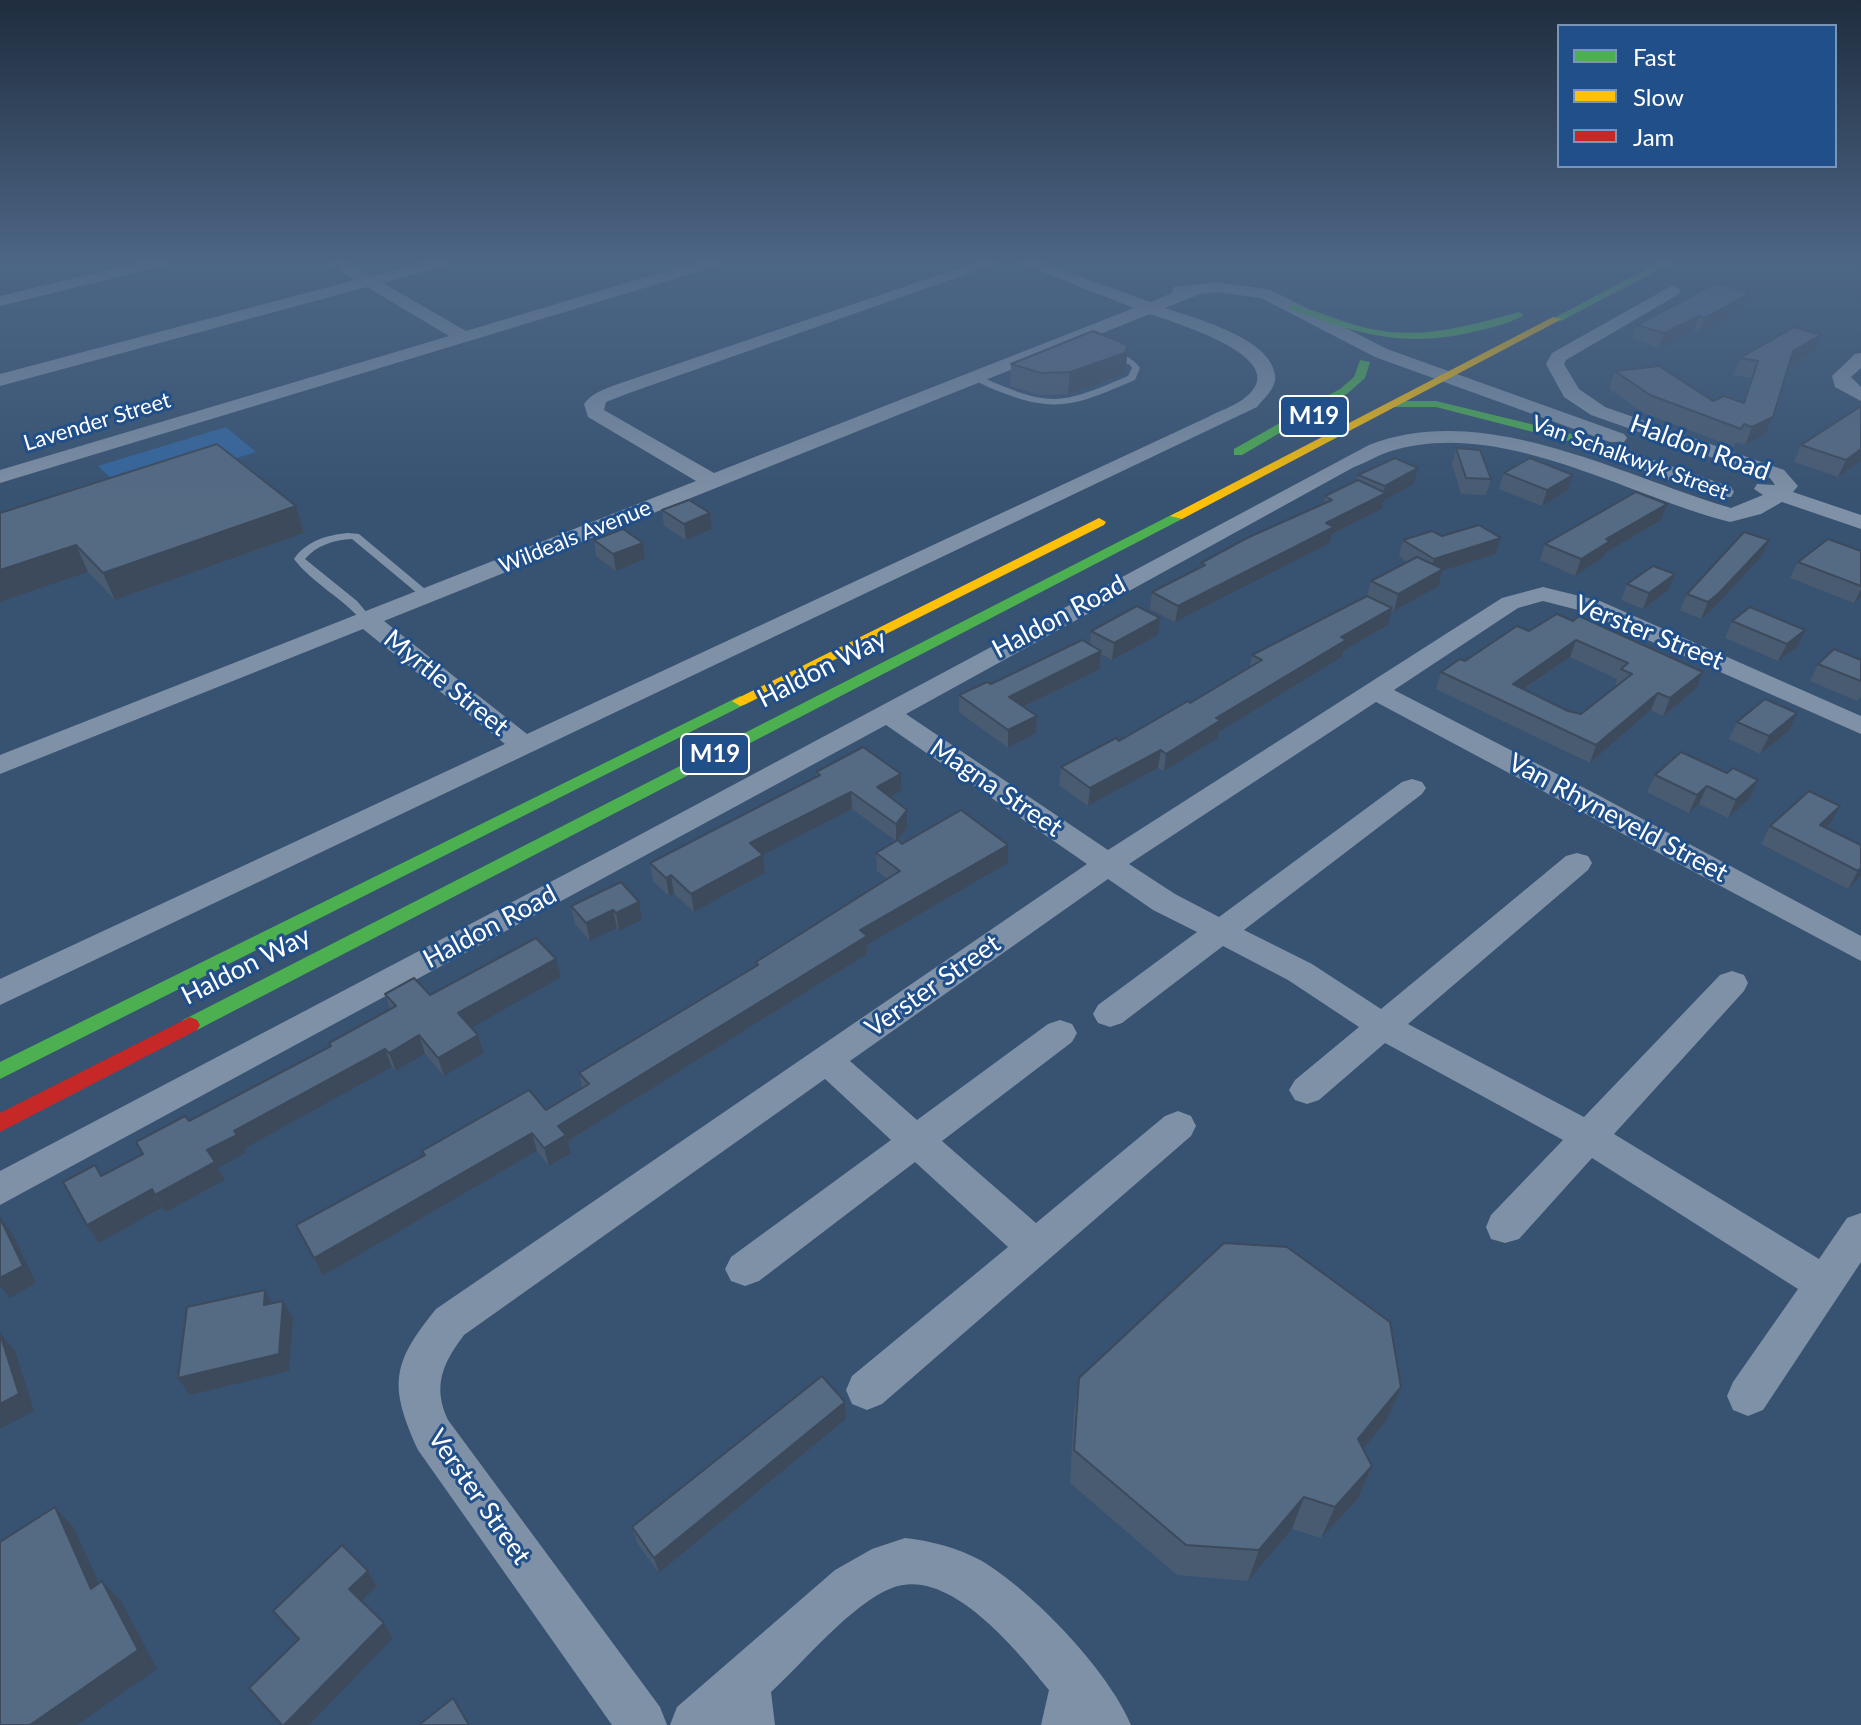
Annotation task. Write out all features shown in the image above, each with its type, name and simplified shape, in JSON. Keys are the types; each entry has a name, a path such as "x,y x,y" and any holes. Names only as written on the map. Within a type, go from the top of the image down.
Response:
{"highway":[{"name":"M19","path":"1364,362 1359,378 1344,391 1222,461 1466,342"},
{"name":"Haldon Way","path":"0,1123 1512,342"},
{"path":"1504,398 1487,389 1480,379 1492,360 1515,342"},
{"path":"1392,404 1436,404 1576,439"},
{"name":"Haldon Way","path":"0,1071 1114,514"}],"street":[{"path":"0,380 140,342"},
{"name":"Lavender Street","path":"0,477 445,342"},
{"path":"714,482 595,413 594,404 599,398 622,389 758,342"},
{"name":"Wildeals Avenue","path":"0,765 976,378 1075,342"},
{"path":"0,993 1250,403 1263,388 1266,375 1260,361 1235,342"},
{"path":"1327,342 1396,376"},
{"path":"1356,342 1396,376"},
{"name":"Haldon Road","path":"0,1189 628,854 1347,463 1385,447 1445,440 1510,444 1573,460 1730,515 1745,513 1770,500 1787,486 1777,474 1598,411 1584,403 1563,383 1555,364 1558,357 1583,342"},
{"path":"1861,358 1841,376 1842,383 1861,395"},
{"name":"Van Schalkwyk Street","path":"1396,376 1438,382 1504,398 1770,500 1861,541"},
{"name":"Van Schalkwyk Street","path":"1438,382 1576,439 1770,500 1861,522"},
{"name":"Verster Street","path":"642,1725 433,1435 418,1407 418,1384 423,1361 429,1347 450,1322 1108,864 1510,603 1543,594 1591,606 1861,726"},
{"name":"Myrtle Street","path":"367,620 525,746"},
{"name":"Van Rhyneveld Street","path":"1373,690 1586,800 1861,950"},
{"name":"Magna Street","path":"885,712 1164,902 1300,972 1382,1026 1587,1136 1823,1283"},
{"path":"1110,1014 1412,788"},
{"path":"1307,1090 1577,863"},
{"path":"1505,1227 1732,983"},
{"path":"745,1269 1060,1033"},
{"path":"826,1060 1035,1247"},
{"path":"867,1390 1178,1126"},
{"path":"1748,1396 1861,1230"},
{"path":"695,1725 747,1704 860,1580 903,1561 945,1567 977,1586 1035,1637 1071,1704 1106,1725"}],"lane":[{"path":"976,378 1044,404 1072,403 1132,378 1136,368 1133,363 1098,348"},
{"path":"367,620 353,603 304,565 299,559 303,552 339,537 355,536 427,596"}],"shaded area":[{"path":"226,427 256,452 126,493 98,466"}],"building":[{"path":"1064,342 1128,345 1125,353 1070,372 1041,373 1011,364"},
{"path":"1767,342 1808,342 1793,351 1773,417 1752,427 1744,424 1741,429 1650,395 1615,371 1659,366 1713,401 1724,396 1744,403 1758,361 1740,358"},
{"path":"1861,406 1861,449 1846,460 1801,445"},
{"path":"217,444 296,506 103,573 76,545 0,570 0,513"},
{"path":"1456,448 1480,450 1491,479 1466,478"},
{"path":"1395,458 1418,468 1385,486 1358,475"},
{"path":"1530,458 1573,475 1547,490 1504,473"},
{"path":"1358,480 1386,493 1326,523 1334,527 1178,606 1152,592 1205,565 1201,563 1247,538 1332,500 1325,496"},
{"path":"1636,492 1667,504 1606,539 1610,541 1581,559 1545,544"},
{"path":"689,500 710,513 684,524 662,510"},
{"path":"1479,525 1501,538 1434,559 1403,540 1432,531 1442,536"},
{"path":"623,529 643,543 613,554 594,540"},
{"path":"1744,532 1769,540 1708,602 1687,594"},
{"path":"1828,539 1861,551 1861,586 1798,562"},
{"path":"1417,557 1443,569 1398,594 1371,581"},
{"path":"1653,566 1675,574 1649,593 1627,584"},
{"path":"1367,596 1392,608 1341,637 1346,640 1216,718 1221,720 1166,754 1161,750 1090,788 1061,767 1116,738 1119,741 1188,701 1190,703 1262,660 1252,655"},
{"path":"1137,606 1160,618 1114,643 1091,631"},
{"path":"1750,607 1805,630 1787,644 1732,621"},
{"path":"1557,614 1573,621 1579,616 1703,672 1670,698 1658,693 1596,745 1441,672 1460,659 1465,661 1517,626 1529,631","holes":["1576,640 1628,663 1621,669 1632,674 1581,714 1568,711 1513,684"]},
{"path":"1082,640 1101,651 1009,697 1037,716 1008,730 959,695 987,682 991,684"},
{"path":"1834,649 1861,660 1861,681 1818,664"},
{"path":"1765,699 1797,713 1769,736 1737,722"},
{"path":"863,747 901,774 877,787 907,810 896,824 851,792 750,843 763,855 691,894 671,875 666,878 650,863 820,775 816,772"},
{"path":"1681,752 1727,773 1733,768 1758,780 1736,800 1707,786 1697,795 1655,775"},
{"path":"1809,791 1840,806 1820,825 1861,845 1861,868 1858,871 1770,826"},
{"path":"961,810 1008,845 860,930 867,936 558,1126 566,1135 544,1148 532,1133 314,1258 296,1225 425,1155 422,1151 529,1090 546,1110 589,1084 579,1073 758,965 756,962 900,871 876,853 898,840 902,844"},
{"path":"621,882 639,902 586,923 571,906"},
{"path":"536,938 556,959 458,1013 478,1035 438,1058 419,1035 389,1053 385,1049 234,1131 237,1135 207,1150 215,1162 155,1195 152,1189 87,1225 63,1182 95,1165 101,1176 143,1154 136,1142 185,1116 189,1121 331,1046 329,1043 396,1006 385,994 414,978 430,995"},
{"path":"0,1218 23,1266 0,1278"},
{"path":"1224,1243 1287,1247 1390,1322 1401,1387 1358,1439 1372,1466 1335,1507 1304,1497 1259,1550 1186,1545 1074,1450 1079,1378"},
{"path":"265,1290 264,1305 283,1301 279,1354 178,1378 187,1307"},
{"path":"0,1334 19,1394 0,1404"},
{"path":"822,1376 845,1402 654,1558 632,1527"},
{"path":"55,1507 91,1589 102,1581 138,1650 30,1725 0,1725 0,1542"},
{"path":"342,1545 368,1571 349,1589 384,1623 282,1725 249,1688 299,1639 273,1611"},
{"path":"453,1698 469,1725 419,1725"}],"traffic: fast":[{"path":"1238,452 1344,391 1359,378 1364,362"},
{"path":"1395,404 1436,404 1576,439"},
{"path":"190,1025 1177,516"},
{"path":"0,1071 740,701"}],"traffic: slow":[{"path":"1177,516 1512,342"},
{"path":"740,701 1099,522"}],"traffic: jam":[{"path":"0,1123 190,1025"}]}
